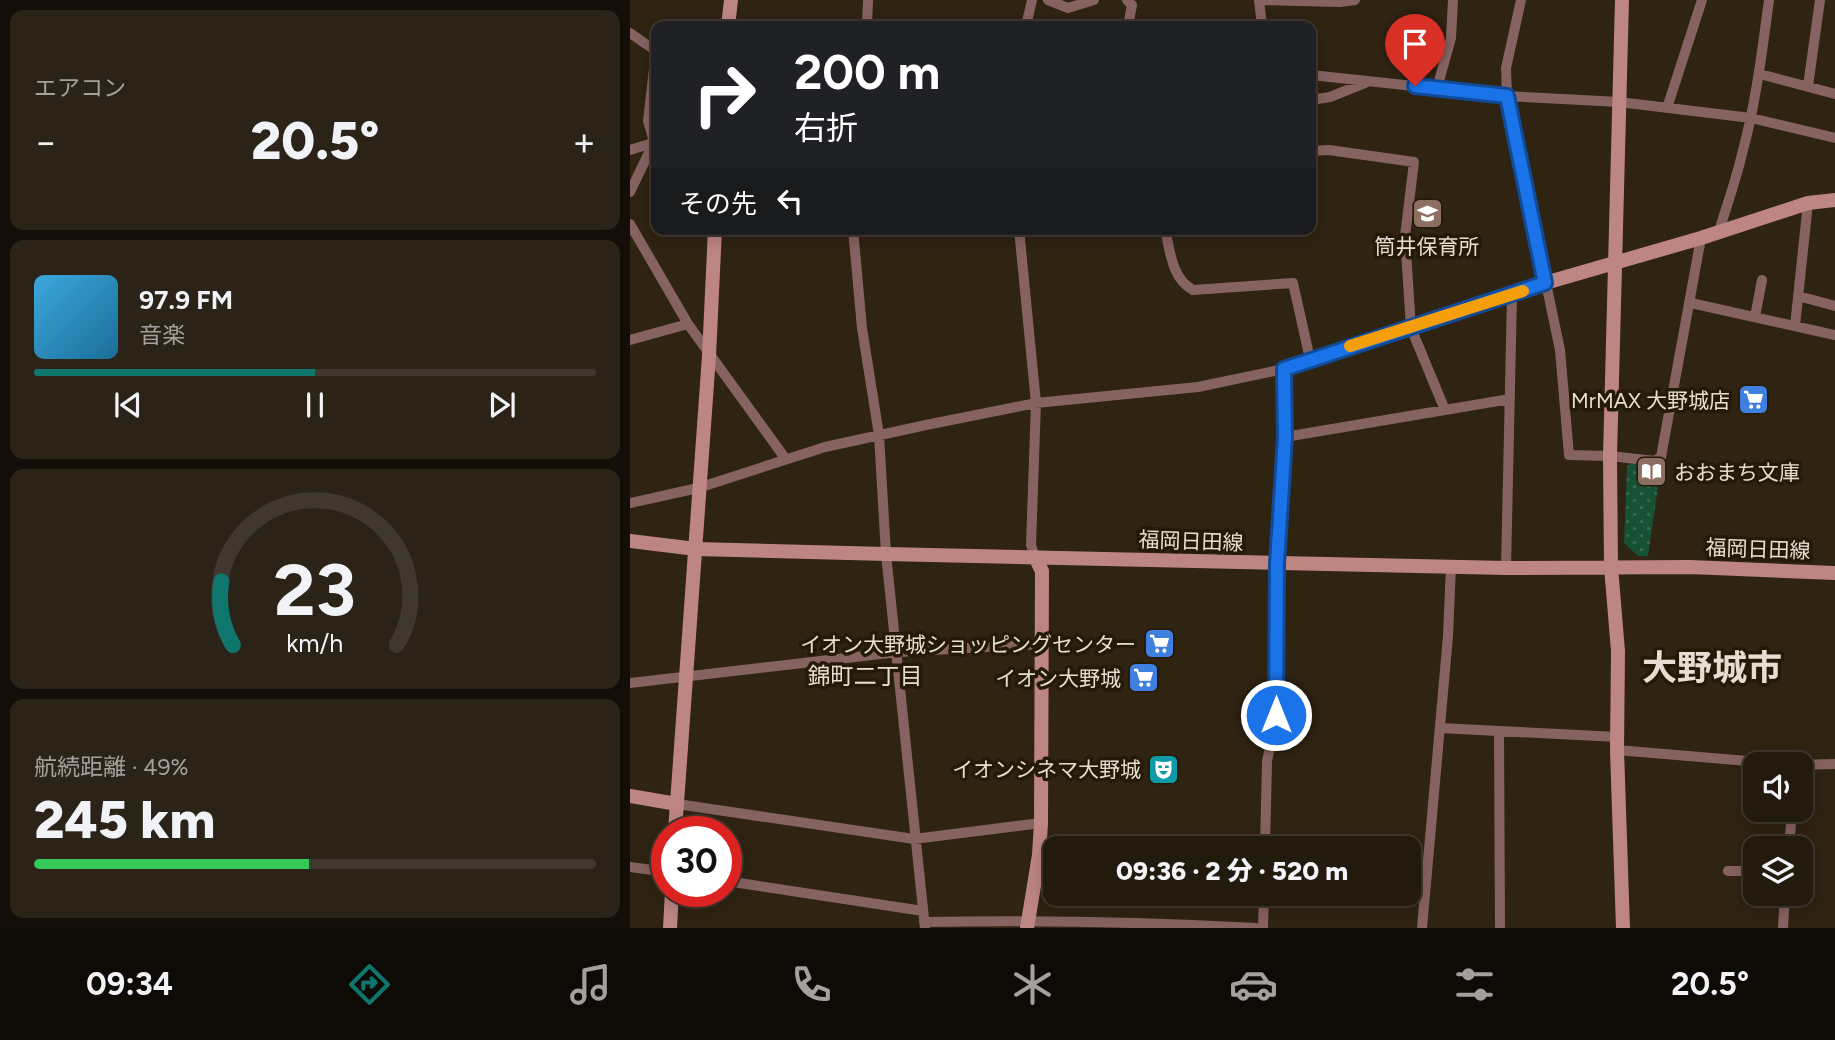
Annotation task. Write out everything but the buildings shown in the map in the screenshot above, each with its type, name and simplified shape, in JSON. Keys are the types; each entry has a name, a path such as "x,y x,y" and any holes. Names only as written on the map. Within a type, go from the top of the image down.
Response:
{"street":[{"path":"729,21 731,0"},
{"path":"867,21 868,0"},
{"path":"1027,21 1032,0"},
{"path":"1048,0 1068,8 1094,0"},
{"path":"1127,0 1132,5 1129,21"},
{"path":"1262,21 1260,0 1355,0"},
{"path":"1437,88 1451,38 1452,0"},
{"path":"1521,0 1506,68 1507,96 1560,350 1567,453 1574,457 1610,456 1655,461 1661,457 1701,238"},
{"path":"1622,0 1610,456 1611,567 1618,651 1617,744 1623,928"},
{"path":"1668,108 1702,0"},
{"path":"1719,231 1751,118 1760,74 1769,0"},
{"path":"1808,86 1819,0"},
{"path":"630,33 651,48"},
{"path":"1760,74 1835,94"},
{"path":"1316,76 1507,96 1619,102 1751,118 1835,138"},
{"path":"1316,99 1330,97 1369,81"},
{"path":"651,95 648,121 651,130"},
{"path":"630,150 651,143"},
{"path":"630,192 651,150"},
{"path":"1316,151 1329,150 1415,162 1405,236 1410,328 1445,410"},
{"path":"630,503 698,488 785,458 879,435 1036,403 1198,387 1284,369 1615,261 1701,238 1808,203 1835,200"},
{"path":"1795,326 1808,203"},
{"path":"630,223 709,356 785,458"},
{"path":"676,816 688,676 715,235"},
{"path":"854,235 863,328 879,435 886,554 925,925 1168,923 1256,928"},
{"path":"1020,235 1036,403 1031,545 1042,571 1041,823 1039,855 1028,924"},
{"path":"1166,235 1175,272 1185,286 1193,290 1293,283 1310,359"},
{"path":"1755,317 1762,280"},
{"path":"1506,568 1512,296"},
{"path":"1798,296 1835,306"},
{"path":"1690,303 1835,335"},
{"path":"630,340 688,324"},
{"path":"1265,836 1267,761 1276,715 1277,564 1285,437 1284,369"},
{"path":"1285,437 1510,399"},
{"name":"福岡日田線","path":"630,541 696,549 1277,564 1506,568 1690,567 1835,573"},
{"path":"1422,928 1448,636 1451,566"},
{"path":"630,683 898,652 1041,644"},
{"path":"1440,728 1617,744 1796,765 1835,764"},
{"path":"1499,732 1500,928"},
{"path":"630,796 914,839 1041,823"},
{"path":"630,867 651,870"},
{"path":"1728,872 1743,871"},
{"path":"742,883 923,911"},
{"path":"1263,928 1264,906"},
{"path":"1783,928 1785,906"},
{"path":"670,928 671,907"}],"green space":[{"path":"1631,462 1661,466 1648,556 1638,556 1624,543 1627,467"}],"slow traffic":[{"path":"1350,346 1523,291"}],"place":[{"name":"筒井保育所","path":"1427,214"},
{"name":"MrMAX 大野城店","path":"1753,400"},
{"name":"おおまち文庫","path":"1651,472"},
{"name":"イオン大野城ショッピングセンター","path":"1159,644"},
{"name":"イオン大野城","path":"1144,678"},
{"name":"イオンシネマ大野城","path":"1164,769"}],"district":[{"name":"大野城市","path":"1712,668"},
{"name":"錦町二丁目","path":"865,676"}],"route":[{"path":"1276,715 1277,564 1285,437 1284,369 1545,283 1507,96 1415,86"}]}
